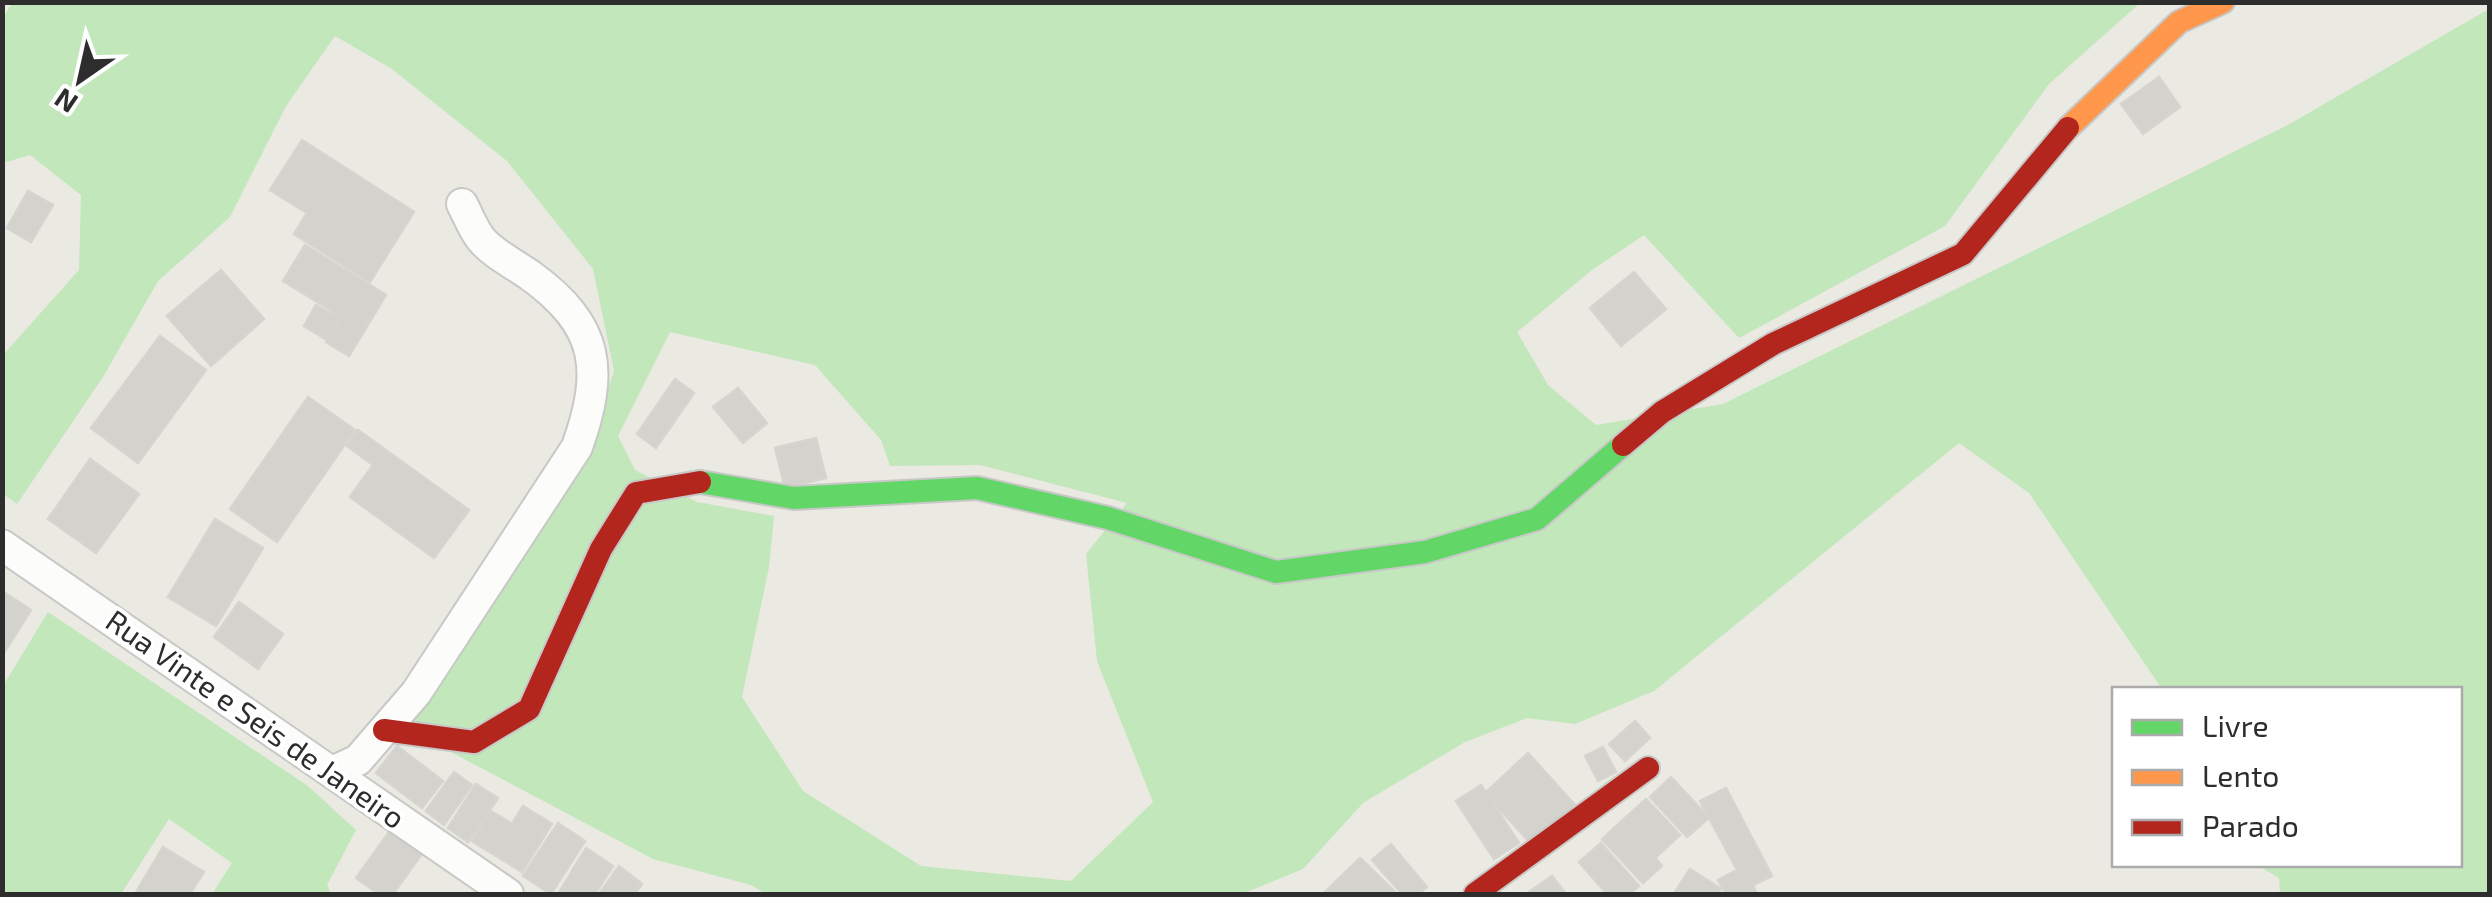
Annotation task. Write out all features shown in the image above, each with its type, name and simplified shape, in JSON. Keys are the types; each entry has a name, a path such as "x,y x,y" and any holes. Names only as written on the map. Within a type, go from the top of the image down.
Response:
{"street":[{"path":"384,730 474,742 528,709 600,549 636,493 702,482 794,498 977,488 1108,518 1276,572 1425,552 1537,519 1662,412 1773,344 1964,254 2078,115 2179,22 2223,2"},
{"path":"332,772 358,760 416,693 577,446 592,402 593,356 583,327 553,292 482,240 462,204"},
{"name":"Rua Vinte e Seis de Janeiro","path":"2,544 508,894"},
{"path":"1475,894 1648,768"}],"green space":[{"path":"12,3 2140,3 2049,84 1945,226 1739,338 1644,235 1592,270 1517,332 1548,385 1596,425 1723,404 2286,126 2489,9 2489,894 2280,894 2279,878 2260,867 2462,867 2462,687 2161,687 2029,493 1959,443 1654,691 1575,724 1527,718 1465,742 1363,803 1303,869 1242,894 766,894 751,885 653,859 400,725 581,467 614,371 593,269 507,161 392,69 335,36 286,106 230,217 158,281 103,377 17,504 3,494 3,355 79,270 81,195 30,155 3,163 3,18","holes":["670,332 815,365 881,440 890,466 980,465 1127,503 1086,554 1097,661 1153,802 1071,881 921,866 803,791 742,697 769,567 774,516 697,502 635,470 618,436"]},
{"path":"48,612 308,786 356,830 327,885 331,894 212,894 232,863 169,819 121,894 3,894 3,686"}],"building":[{"path":"2159,77 2180,107 2143,134 2121,104"},
{"path":"302,140 414,212 370,282 294,234 307,213 270,190"},
{"path":"28,191 53,205 31,242 7,228"},
{"path":"305,245 386,295 349,356 326,342 342,317 283,281"},
{"path":"221,270 264,319 211,366 167,316"},
{"path":"1634,272 1666,309 1621,346 1590,308"},
{"path":"316,305 340,318 327,340 304,326"},
{"path":"160,336 206,370 138,463 91,428"},
{"path":"675,379 694,393 656,448 637,434"},
{"path":"738,388 767,423 743,443 713,407"},
{"path":"308,397 355,430 277,542 230,509"},
{"path":"358,430 469,510 434,558 350,497 373,465 347,446"},
{"path":"816,438 826,478 785,488 775,448"},
{"path":"90,459 139,494 96,553 48,519"},
{"path":"215,519 263,548 216,626 168,597"},
{"path":"2,591 31,610 2,656"},
{"path":"239,602 283,634 258,669 214,637"},
{"path":"1635,721 1650,738 1625,761 1609,744"},
{"path":"397,746 443,781 422,808 376,773"},
{"path":"1603,747 1616,772 1598,781 1585,756"},
{"path":"1528,753 1575,805 1531,844 1485,793"},
{"path":"454,772 472,785 444,825 426,811"},
{"path":"1671,777 1709,818 1687,837 1650,797"},
{"path":"476,784 498,798 468,842 448,828"},
{"path":"1481,785 1519,843 1494,859 1456,801"},
{"path":"1726,788 1772,876 1753,885 1757,894 1726,894 1718,880 1737,870 1700,801"},
{"path":"1646,799 1680,835 1655,858 1662,866 1643,883 1602,839"},
{"path":"523,806 552,824 522,872 472,841 491,811 512,824"},
{"path":"558,823 585,841 551,894 523,876"},
{"path":"392,828 424,851 393,894 379,894 356,878"},
{"path":"1601,843 1639,886 1629,894 1607,894 1579,862"},
{"path":"1391,844 1427,887 1418,894 1402,894 1372,860"},
{"path":"163,847 204,872 190,894 135,894"},
{"path":"586,848 613,866 595,894 558,894"},
{"path":"1360,858 1397,894 1323,894"},
{"path":"619,866 642,884 635,894 599,894"},
{"path":"1690,869 1721,889 1718,894 1675,892"},
{"path":"1552,876 1566,894 1526,894"}],"traffic: fast":[{"path":"700,482 794,498 977,488 1108,518 1276,572 1425,552 1537,519 1623,445"}],"traffic: slow":[{"path":"2068,128 2179,22 2223,2"}],"traffic: jam":[{"path":"1623,445 1662,412 1773,344 1963,254 2068,128"},
{"path":"384,730 474,742 529,709 601,549 636,493 700,482"},
{"path":"1475,894 1648,768"}]}
